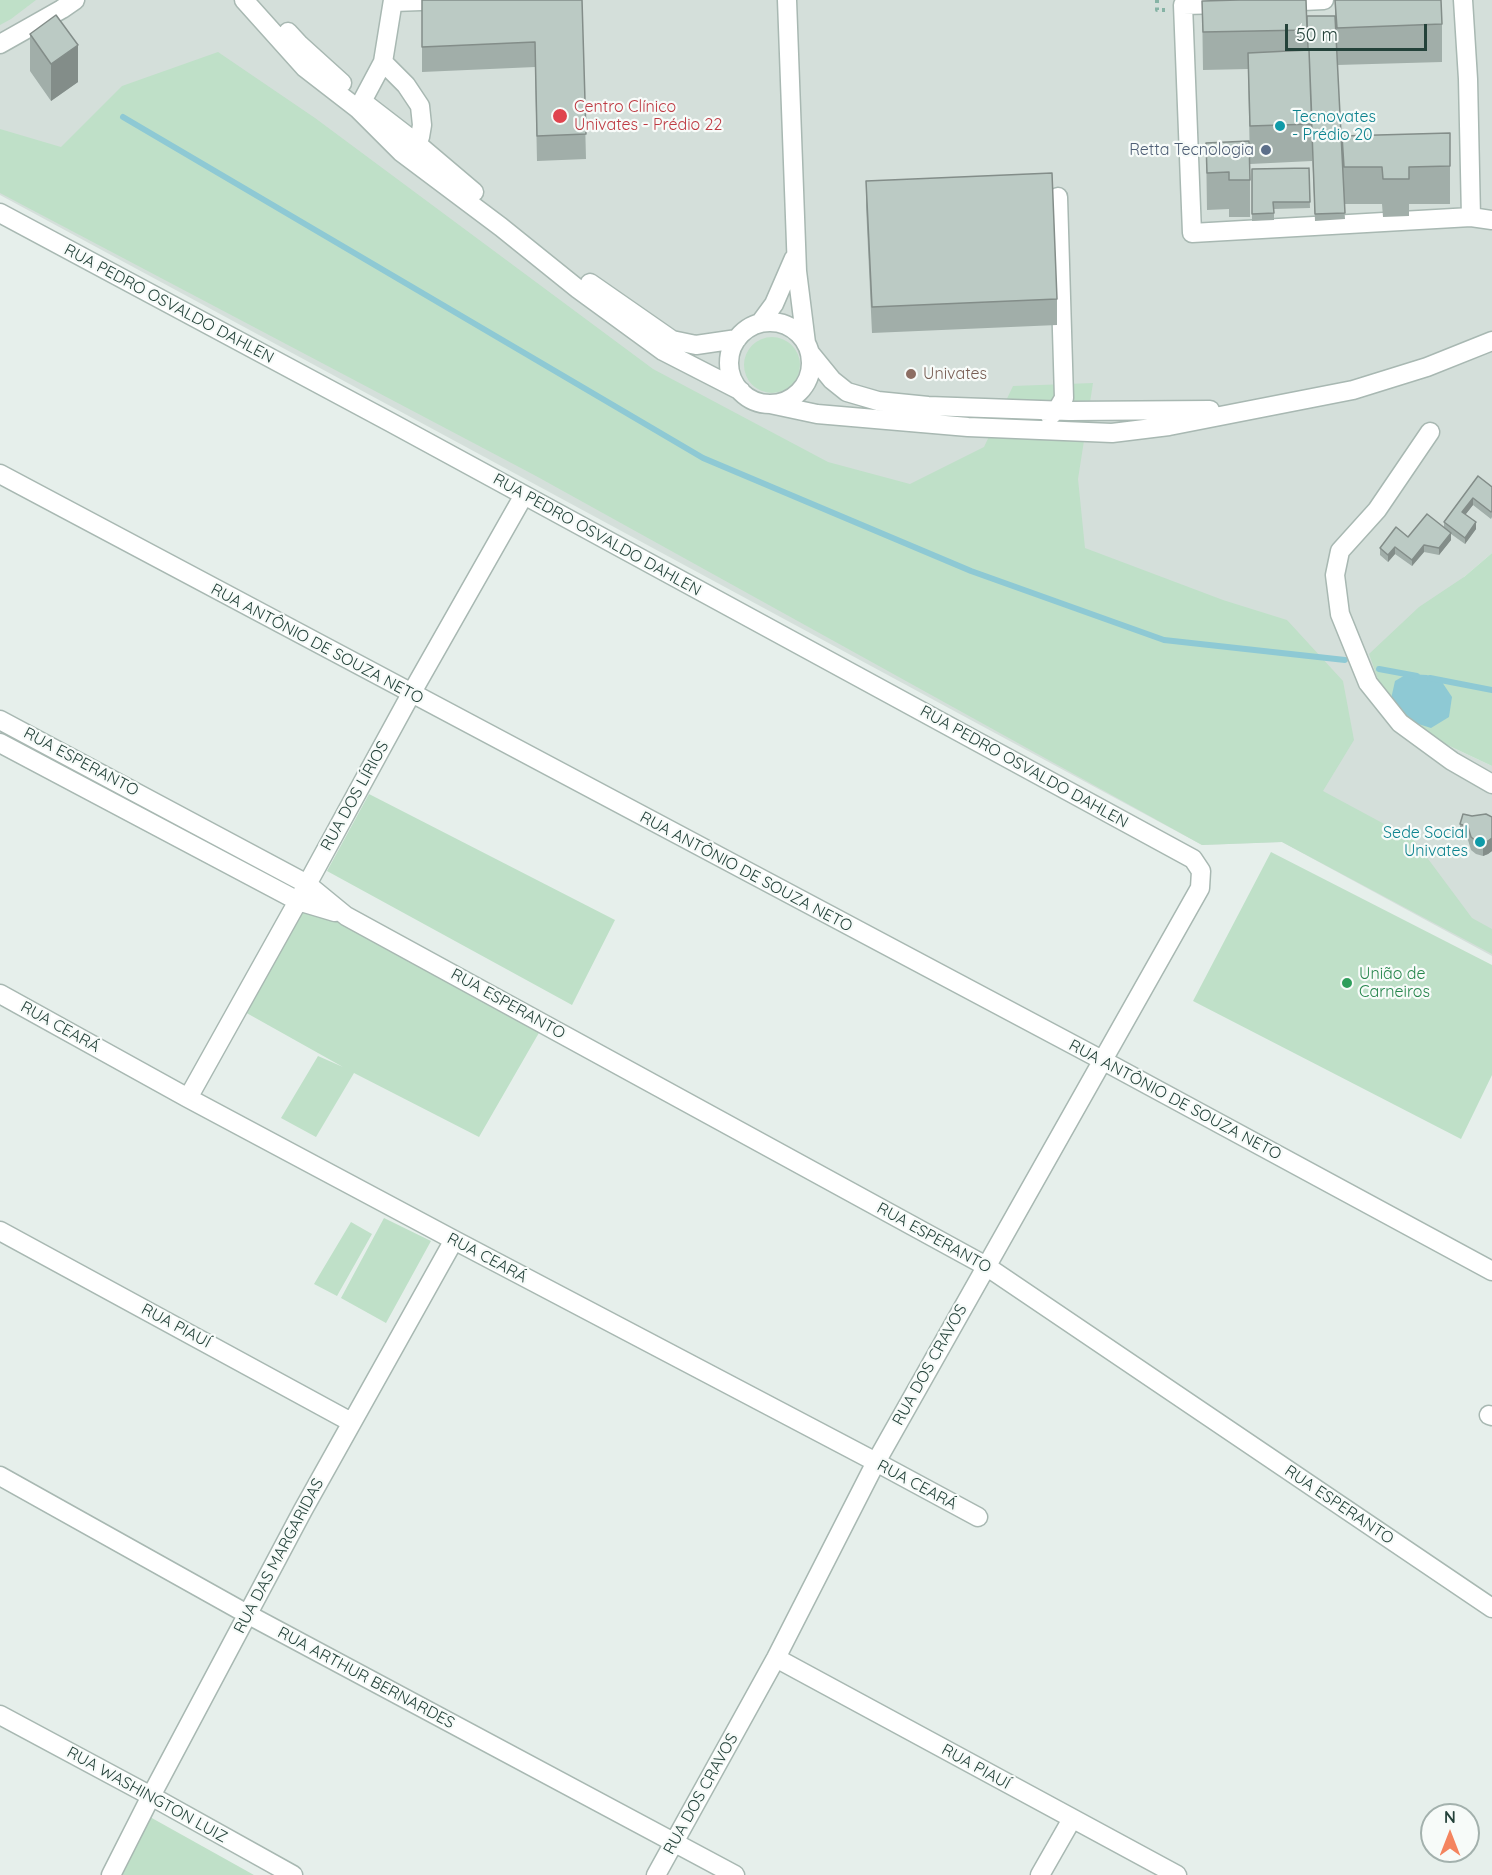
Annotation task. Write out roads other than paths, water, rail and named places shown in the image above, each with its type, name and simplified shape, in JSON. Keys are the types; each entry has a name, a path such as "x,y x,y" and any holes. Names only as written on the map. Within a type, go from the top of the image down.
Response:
{"street":[{"path":"0,44 75,0"},
{"path":"244,0 305,68 415,142 583,279 672,340 696,345 737,339"},
{"path":"261,0 300,45 360,105 390,143 578,289 663,351 759,402 817,414 968,427 1113,433 1169,426 1353,390 1427,367 1492,341"},
{"path":"360,105 383,62 393,1 448,0"},
{"path":"770,404 790,399 805,384 810,374 796,271 786,0"},
{"path":"1265,2 1324,0"},
{"path":"1463,0 1468,79 1471,217"},
{"path":"1242,3 1183,5 1192,233 1471,217 1492,220"},
{"path":"383,62 406,85 420,106 422,125 420,137 415,142 406,145 390,143"},
{"path":"1033,430 1057,410 1064,398 1058,197"},
{"name":"RUA PEDRO OSVALDO DAHLEN","path":"0,213 1193,859"},
{"path":"760,323 774,303 796,254"},
{"path":"741,392 730,373 731,352 737,339 750,327 771,322 791,328 832,380 847,392 878,401 928,406 1057,410 1251,410"},
{"path":"1430,432 1377,510 1340,551 1335,575 1340,614 1368,683 1400,723 1452,761 1492,784"},
{"name":"RUA ANTÔNIO DE SOUZA NETO","path":"0,474 1102,1060 1492,1271"},
{"name":"RUA DOS LÍRIOS","path":"188,1098 411,693 524,495"},
{"name":"RUA ESPERANTO","path":"0,720 307,884 346,916 986,1266 1492,1608"},
{"name":"RUA ESPERANTO","path":"0,743 298,901 346,916"},
{"path":"92,791 101,773"},
{"name":"RUA DOS CRAVOS","path":"656,1875 776,1658 876,1462 1200,888 1201,871 1193,859"},
{"name":"RUA CEARÁ","path":"0,994 188,1098 978,1517"},
{"name":"RUA PIAUÍ","path":"0,1231 351,1422"},
{"name":"RUA DAS MARGARIDAS","path":"111,1875 247,1614 351,1422 454,1240"},
{"name":"RUA ARTHUR BERNARDES","path":"0,1476 247,1614 735,1875"},
{"name":"RUA PIAUÍ","path":"776,1658 1177,1875"},
{"name":"RUA WASHINGTON LUIZ","path":"0,1715 293,1875"},
{"path":"1040,1875 1072,1819"}],"water":[{"path":"1407,674 1427,675 1442,682 1452,697 1449,717 1431,728 1415,723 1399,710 1391,699 1395,681"}],"waterway":[{"path":"123,117 703,458 971,571 1164,640 1345,660"},
{"path":"1379,669 1417,676"},
{"path":"1430,678 1492,690"}],"place":[{"name":"Centro Clínico Univates - Prédio 22","path":"560,116"},
{"name":"Tecnovates - Prédio 20","path":"1280,126"},
{"name":"Retta Tecnologia","path":"1266,150"},
{"name":"Univates","path":"911,374"},
{"name":"Sede Social Univates","path":"1480,842"},
{"name":"União de Carneiros","path":"1347,983"}]}
